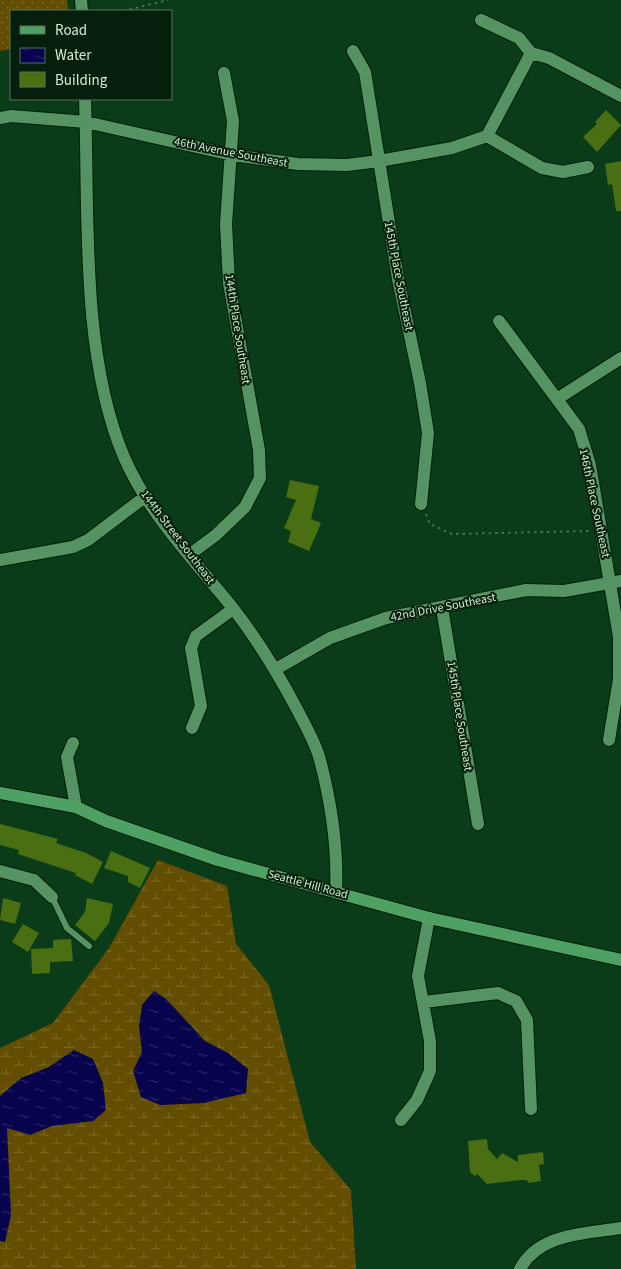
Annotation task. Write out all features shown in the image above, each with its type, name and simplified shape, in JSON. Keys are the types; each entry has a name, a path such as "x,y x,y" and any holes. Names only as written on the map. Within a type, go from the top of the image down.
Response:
{"main road":[{"name":"Seattle Hill Road","path":"0,793 76,807 106,821 218,860 429,918 621,960"}],"street":[{"path":"481,20 520,38 531,53 549,58 621,96"},
{"name":"145th Place Southeast","path":"353,51 366,72 398,279 420,383 428,433 421,504"},
{"path":"531,53 487,136 542,168 563,172 588,166"},
{"name":"144th Place Southeast","path":"189,555 216,535 244,507 260,478 259,450 229,283 226,224 233,120 224,73"},
{"name":"144th Street Southeast","path":"85,100 91,299 105,404 125,458 146,496 189,555 233,609 276,669 320,758 332,816 338,862 336,892"},
{"name":"46th Avenue Southeast","path":"0,118 11,116 86,122 232,155 298,164 348,165 379,161 452,148 487,136"},
{"name":"146th Place Southeast","path":"499,320 579,429 590,465 602,530 616,582 619,637 618,679 609,740"},
{"path":"557,399 621,358"},
{"path":"0,560 73,547 88,540 146,496"},
{"name":"42nd Drive Southeast","path":"276,669 330,638 386,618 526,590 564,591 616,582"},
{"name":"145th Place Southeast","path":"442,608 478,824"},
{"path":"192,728 201,706 191,648 196,636 233,609"},
{"path":"73,743 67,757 76,807"},
{"path":"0,871 34,880 52,897"},
{"path":"401,1120 417,1100 430,1071 430,1041 418,976 429,918"},
{"path":"424,1002 498,994 516,1001 526,1020 531,1109"},
{"path":"520,1269 532,1251 552,1240 621,1228"}],"lane":[{"path":"52,897 67,928 89,946"}],"path":[{"path":"127,10 168,0"},
{"path":"421,504 430,524 452,534 602,530"}],"green space":[{"path":"0,0 67,0 68,10 10,10 10,49 0,51"},
{"path":"158,860 227,886 236,944 269,985 310,1142 351,1190 356,1269 0,1269 0,1048 53,1023 109,948"}],"water":[{"path":"154,991 166,999 205,1041 228,1053 248,1069 246,1093 204,1103 160,1105 141,1097 133,1071 142,1052 139,1026 142,1005"},
{"path":"74,1050 93,1059 103,1083 106,1110 93,1121 52,1126 30,1135 7,1128 11,1215 5,1242 0,1241 0,1096 21,1078 49,1067"}],"building":[{"path":"606,110 621,125 597,152 583,137 597,124 595,122"},
{"path":"621,161 621,211 616,211 612,184 608,185 605,164"},
{"path":"290,480 319,486 311,519 321,523 309,551 288,542 291,531 284,528 296,500 286,497"},
{"path":"0,824 58,839 56,843 86,853 103,862 92,884 75,875 76,873 18,854 19,850 0,845"},
{"path":"111,851 150,868 140,888 128,882 128,876 104,868"},
{"path":"3,898 21,903 15,924 0,920"},
{"path":"87,898 113,904 109,923 95,941 75,925 85,912"},
{"path":"23,924 39,933 28,952 12,942"},
{"path":"71,939 73,961 50,962 50,973 32,974 31,949 53,948 53,940"},
{"path":"487,1139 488,1149 497,1159 502,1153 518,1162 518,1155 543,1152 544,1164 539,1165 541,1181 528,1183 527,1180 520,1180 487,1184 477,1174 475,1176 470,1172 468,1141"}]}
